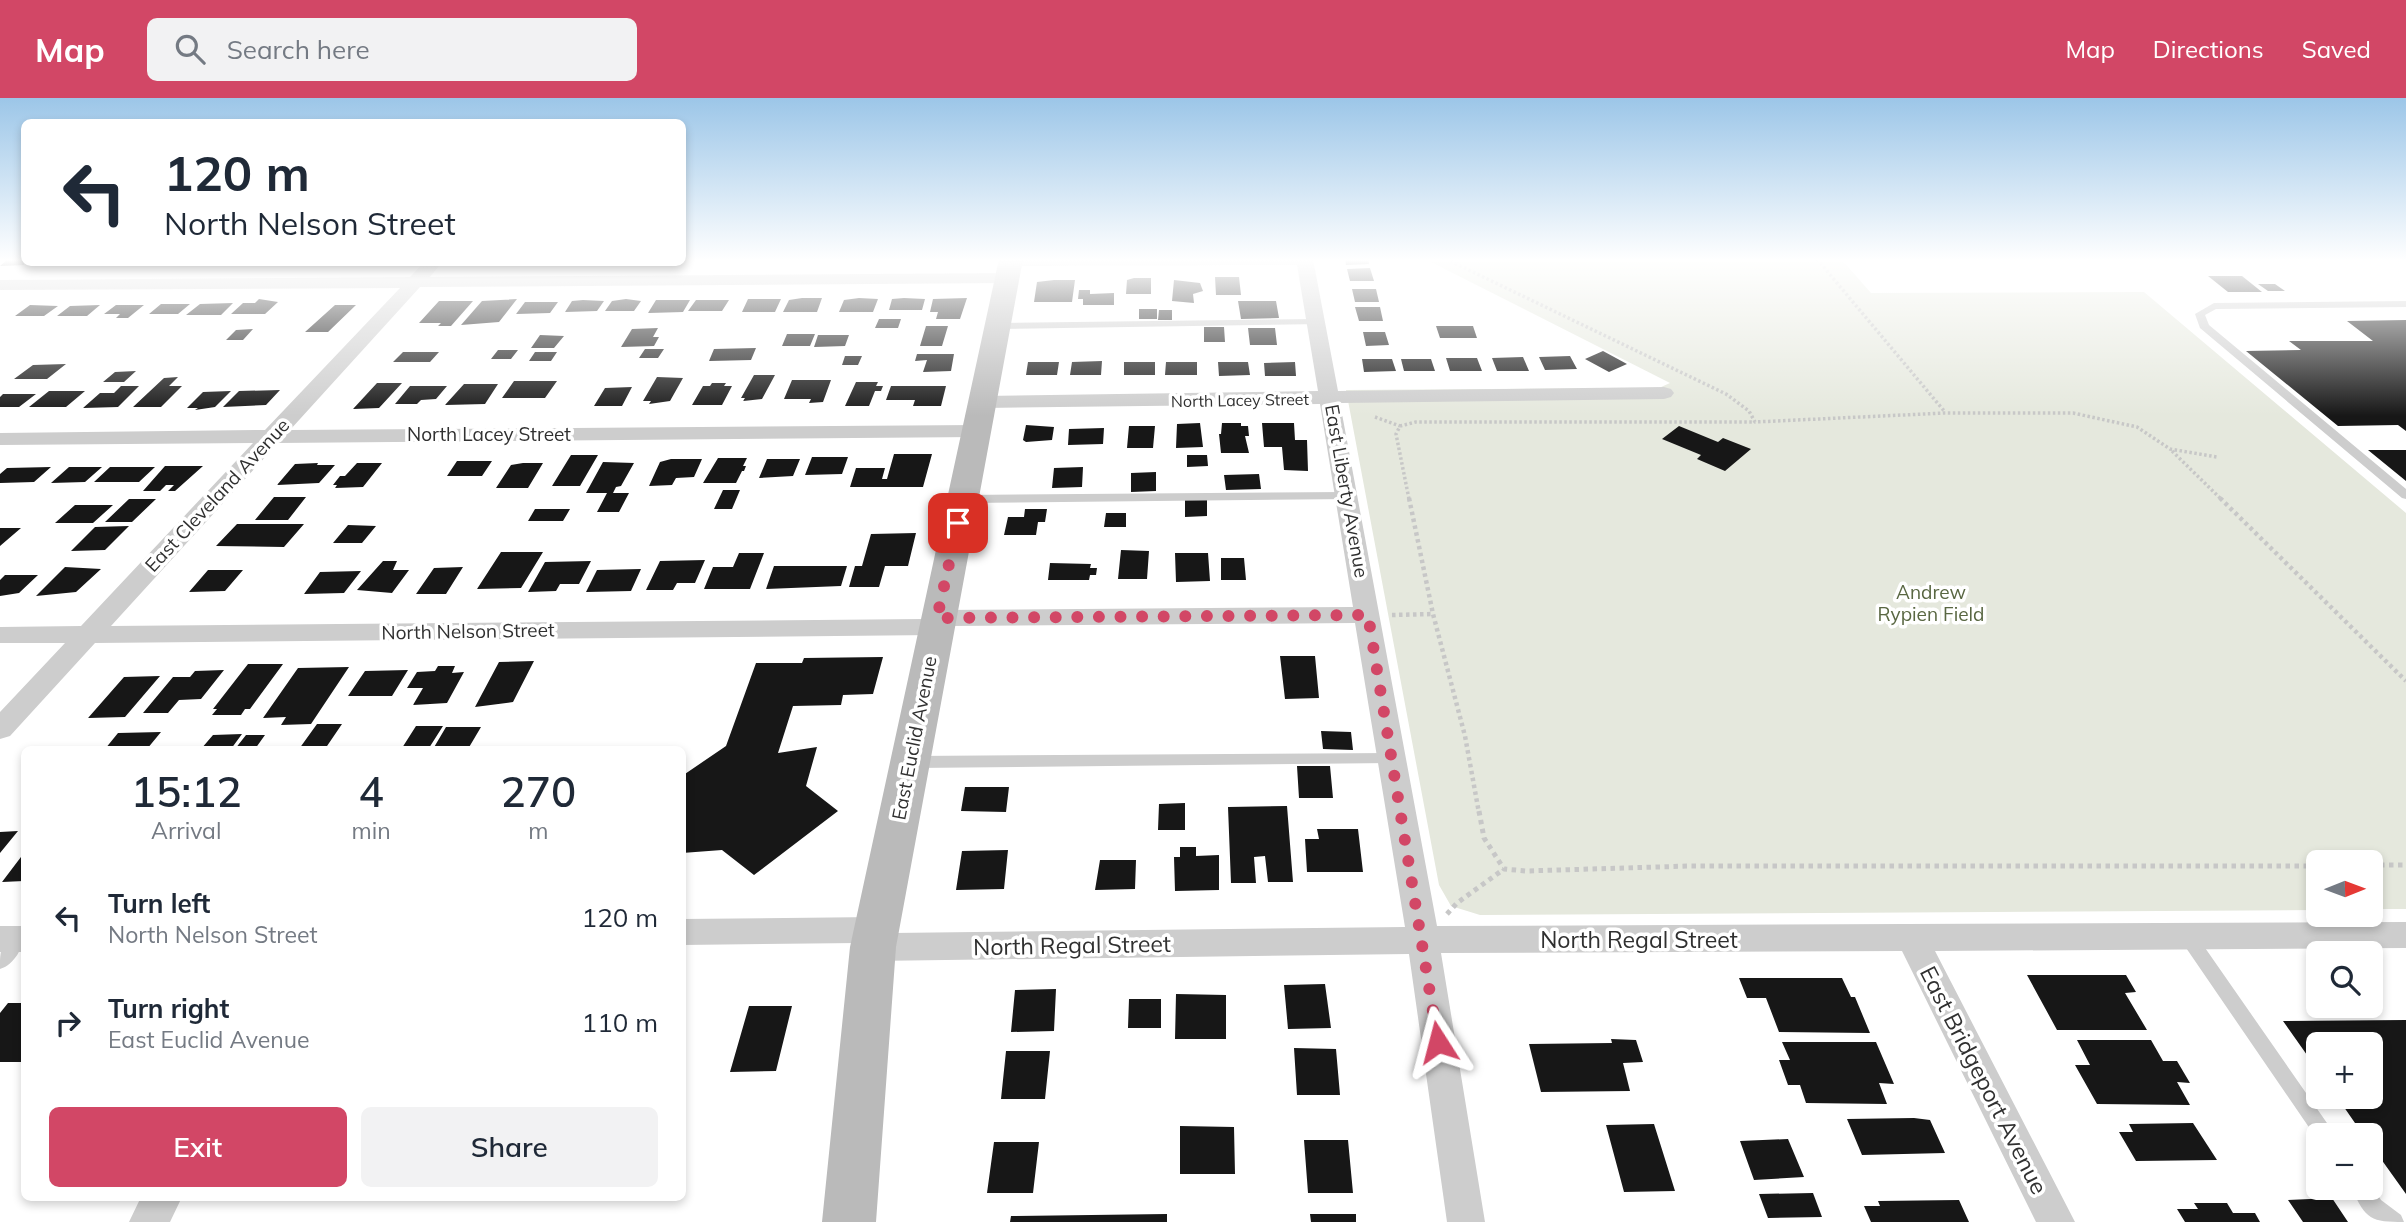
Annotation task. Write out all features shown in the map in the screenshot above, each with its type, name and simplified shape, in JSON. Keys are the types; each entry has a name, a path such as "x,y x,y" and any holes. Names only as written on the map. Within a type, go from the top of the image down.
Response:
{"main road":[{"name":"East Euclid Avenue","path":"849,1222 860,1076 875,939 1000,311"}],"street":[{"name":"East Cleveland Avenue","path":"0,729 388,311"},
{"name":"East Liberty Avenue","path":"1315,311 1423,940 1466,1222"},
{"name":"North Lacey Street","path":"0,439 272,436 980,417 1331,398 1664,393"},
{"name":"North Nelson Street","path":"0,635 1368,615"},
{"name":"North Regal Street","path":"686,932 875,939 1423,940 2406,935"},
{"name":"East Bridgeport Avenue","path":"1912,939 2056,1222"},
{"path":"148,1222 161,1201"}],"lane":[{"path":"2204,311 2200,314 2204,326 2406,495"},
{"path":"997,326 1317,322"},
{"path":"963,499 1347,496"},
{"path":"910,762 1392,758"},
{"path":"2188,937 2317,1123"},
{"path":"2369,1200 2394,1222"}],"path":[{"path":"1555,311 1726,394 1749,411 1755,422"},
{"path":"1861,311 1945,413"},
{"path":"1504,869 1484,838 1465,736 1433,614 1396,434 1400,426 1416,422 1755,422 1945,413 2073,413 2137,427 2170,449 2406,681"},
{"path":"2170,449 2217,457"},
{"path":"1368,615 1433,614"},
{"path":"2384,865 2406,865"},
{"path":"1423,940 1457,903 1504,869 1526,871 1690,866 2306,866"}],"green space":[{"name":"Andrew Rypien Field","path":"1529,311 2167,311 2406,513 2406,909 2384,909 2384,850 2306,850 2306,910 1480,915 1451,906 1439,885 1346,390 1659,388 1670,383"}],"building":[{"path":"21,311 50,311 44,316 15,316"},
{"path":"63,311 92,311 87,316 57,316"},
{"path":"107,311 136,311 128,318 116,318 120,314 104,314"},
{"path":"152,311 181,311 178,314 149,314"},
{"path":"191,311 225,311 221,315 186,315"},
{"path":"234,311 268,311 265,314 231,314"},
{"path":"328,311 349,311 328,332 305,332"},
{"path":"429,311 464,311 451,326 419,323"},
{"path":"473,311 507,311 499,322 461,325"},
{"path":"518,311 551,311 550,313 516,314"},
{"path":"649,311 683,311 683,312"},
{"path":"963,311 960,319 936,319 938,312 930,312"},
{"path":"1139,311 1157,311 1157,319 1139,319"},
{"path":"1159,311 1172,311 1172,320 1158,320"},
{"path":"1240,311 1278,311 1279,318 1241,319"},
{"path":"1356,311 1381,311 1383,321 1359,321"},
{"path":"879,319 901,319 898,328 875,328"},
{"path":"2406,320 2406,431 2398,425 2338,426 2246,351 2301,350 2289,341 2373,341 2347,321"},
{"path":"926,326 948,326 942,346 920,346"},
{"path":"1436,326 1473,326 1477,338 1440,338"},
{"path":"1204,327 1224,327 1225,342 1204,342"},
{"path":"658,328 653,337 659,337 654,346 621,347 632,329"},
{"path":"1248,328 1275,328 1277,345 1250,345"},
{"path":"253,329 243,340 226,340 236,330"},
{"path":"1363,332 1385,332 1389,345 1366,346"},
{"path":"787,334 815,334 810,346 782,346"},
{"path":"540,335 564,336 554,348 531,348"},
{"path":"818,335 849,335 845,346 814,347"},
{"path":"756,348 751,360 709,361 714,349"},
{"path":"645,349 664,349 658,358 639,358"},
{"path":"498,350 518,350 511,359 491,359"},
{"path":"1603,351 1627,364 1609,372 1585,359"},
{"path":"403,352 439,352 430,362 393,362"},
{"path":"535,352 557,352 551,361 529,361"},
{"path":"917,354 954,354 951,371 923,372 927,360 915,361"},
{"path":"845,356 862,356 858,365 842,365"},
{"path":"1570,356 1577,369 1545,370 1539,357"},
{"path":"1523,357 1529,371 1497,371 1492,358"},
{"path":"1446,358 1477,358 1482,371 1450,371"},
{"path":"1362,359 1392,359 1396,371 1364,372"},
{"path":"1401,359 1431,359 1435,371 1404,371"},
{"path":"1102,361 1101,375 1070,375 1072,362"},
{"path":"1028,362 1059,362 1057,375 1026,375"},
{"path":"1124,362 1155,362 1155,375 1124,375"},
{"path":"1166,362 1197,362 1197,375 1165,375"},
{"path":"1218,362 1248,362 1250,375 1219,376"},
{"path":"1295,362 1296,376 1265,376 1264,363"},
{"path":"66,364 47,379 14,379 33,365"},
{"path":"136,371 124,382 103,382 115,372"},
{"path":"754,375 775,375 762,399 743,401 745,398 741,398"},
{"path":"178,377 169,386 182,386 161,407 133,407 164,378"},
{"path":"657,377 683,378 670,401 649,404 651,401 643,401"},
{"path":"792,380 831,380 823,402 809,403 811,399 784,399"},
{"path":"514,381 557,381 545,398 502,398"},
{"path":"856,382 878,382 876,386 883,386 881,391 875,391 869,406 845,406"},
{"path":"377,383 402,383 379,408 353,409"},
{"path":"712,383 732,386 722,405 692,405 703,386 710,386"},
{"path":"464,384 498,384 485,404 445,405"},
{"path":"121,386 139,386 118,407 83,408 100,393 114,393"},
{"path":"410,386 447,386 436,399 421,400 417,404 395,404"},
{"path":"891,386 946,386 941,406 913,406 915,400 886,400"},
{"path":"632,387 622,406 594,406 605,388"},
{"path":"280,390 266,405 223,407 239,391"},
{"path":"49,391 85,391 66,407 29,407"},
{"path":"231,391 215,407 195,410 198,408 187,408 203,392"},
{"path":"3,394 36,394 19,407 0,407 0,397"},
{"path":"1200,423 1203,447 1176,448 1177,424"},
{"path":"1222,423 1241,423 1241,426 1248,426 1249,436 1245,436 1249,453 1221,453 1219,434"},
{"path":"1262,423 1294,423 1295,440 1307,440 1308,471 1284,470 1282,447 1264,447"},
{"path":"1026,425 1054,427 1052,440 1026,442 1023,440"},
{"path":"1129,426 1155,426 1153,448 1127,448"},
{"path":"1679,426 1718,442 1723,438 1751,449 1725,471 1697,459 1701,455 1662,439"},
{"path":"1104,428 1103,444 1068,445 1069,429"},
{"path":"2368,450 2406,450 2406,481"},
{"path":"894,454 932,454 923,487 850,487 856,468 885,468 882,479 887,479"},
{"path":"571,455 598,455 580,486 552,486"},
{"path":"1187,455 1207,455 1208,466 1187,467"},
{"path":"812,457 848,457 842,474 805,475"},
{"path":"718,458 747,458 744,471 736,483 703,483"},
{"path":"671,459 702,459 694,477 676,478 672,485 649,486 660,462"},
{"path":"767,459 800,459 793,476 759,478"},
{"path":"457,461 492,461 482,476 447,476"},
{"path":"603,462 634,463 621,486 616,487 613,493 629,493 619,512 597,512 607,493 586,493"},
{"path":"318,463 317,465 335,465 319,483 277,485 295,464"},
{"path":"357,463 382,463 363,487 335,488 337,485 333,485 340,476 345,476"},
{"path":"543,463 528,488 496,488 511,465"},
{"path":"165,466 203,466 175,491 168,491 174,485 166,485 160,491 143,491"},
{"path":"51,467 34,482 0,483 0,474 7,468"},
{"path":"69,467 102,467 85,482 51,483"},
{"path":"110,467 155,467 139,482 94,482"},
{"path":"1083,467 1082,487 1052,488 1054,468"},
{"path":"1156,472 1156,491 1131,492 1131,473"},
{"path":"1259,474 1261,489 1226,490 1224,475"},
{"path":"723,490 740,490 732,509 714,509"},
{"path":"274,497 306,497 288,520 255,520"},
{"path":"129,499 156,499 132,522 105,522"},
{"path":"1185,500 1207,500 1207,516 1185,517"},
{"path":"75,505 113,505 93,523 55,523"},
{"path":"535,509 570,509 563,521 528,521"},
{"path":"1025,509 1047,509 1045,522 1038,522 1036,535 1004,535 1008,517 1024,517"},
{"path":"1106,513 1126,513 1126,527 1104,527"},
{"path":"237,524 304,524 284,547 216,546"},
{"path":"348,525 376,526 362,543 333,543"},
{"path":"129,526 105,550 71,551 95,527"},
{"path":"0,528 21,528 0,546"},
{"path":"916,533 908,566 885,566 879,587 849,587 855,566 862,566 871,534"},
{"path":"1121,550 1149,551 1147,579 1118,579"},
{"path":"501,552 543,552 521,588 477,589"},
{"path":"739,553 764,553 750,589 704,589 713,567 733,567"},
{"path":"1175,553 1208,553 1210,581 1176,582"},
{"path":"1221,558 1244,558 1246,580 1221,580"},
{"path":"705,560 695,583 677,583 673,590 646,590 660,561"},
{"path":"383,561 397,561 393,570 409,570 392,593 357,590"},
{"path":"591,561 579,584 560,584 556,591 528,592 545,562"},
{"path":"1050,563 1091,564 1090,568 1097,568 1096,575 1090,575 1089,580 1048,580"},
{"path":"774,566 847,566 841,586 766,589"},
{"path":"65,567 101,569 76,592 36,596"},
{"path":"463,567 446,594 416,594 434,568"},
{"path":"641,569 631,591 586,592 597,570"},
{"path":"208,570 243,570 225,591 189,592"},
{"path":"361,571 344,593 304,594 320,572"},
{"path":"5,575 38,575 19,593 0,596 0,580"},
{"path":"1280,656 1315,656 1319,698 1285,699"},
{"path":"883,657 873,694 843,695 841,705 793,706 778,753 817,747 806,786 838,811 754,875 722,850 686,853 686,773 726,746 756,663 802,663 804,658"},
{"path":"534,661 513,702 475,707 499,662"},
{"path":"248,664 283,664 250,709 245,709 241,715 212,715 217,709 213,709"},
{"path":"438,666 455,666 452,673 464,672 447,703 413,705 423,688 407,688 417,672 435,671"},
{"path":"349,667 311,724 281,725 286,717 263,718 298,668"},
{"path":"224,670 201,699 179,700 168,713 143,713 173,677 190,677 195,671"},
{"path":"408,670 392,696 348,696 365,671"},
{"path":"160,676 125,717 88,718 124,677"},
{"path":"317,724 342,724 327,746 301,746"},
{"path":"416,726 443,726 430,746 403,746"},
{"path":"446,727 481,727 470,746 435,746"},
{"path":"1321,731 1351,732 1353,750 1323,749"},
{"path":"161,732 149,746 107,746 118,733"},
{"path":"242,734 233,746 204,746 213,735"},
{"path":"246,735 265,735 257,746 237,746"},
{"path":"1297,766 1330,766 1333,798 1299,798"},
{"path":"965,787 1009,787 1006,812 961,811"},
{"path":"1185,803 1185,830 1158,830 1159,804"},
{"path":"1287,806 1293,882 1268,882 1265,856 1254,857 1256,883 1231,883 1228,807"},
{"path":"1317,829 1358,829 1363,872 1307,872 1305,839 1319,839"},
{"path":"18,831 0,853 0,832"},
{"path":"1180,847 1196,847 1196,856 1219,855 1219,890 1175,891 1174,857 1180,857"},
{"path":"1008,850 1004,889 956,890 962,851"},
{"path":"21,857 21,881 2,882"},
{"path":"1100,860 1136,860 1135,889 1095,890"},
{"path":"2027,975 2126,975 2136,992 2125,993 2147,1030 2057,1030"},
{"path":"1739,978 1842,978 1851,997 1855,997 1870,1033 1779,1032 1766,998 1747,998"},
{"path":"1325,984 1331,1028 1288,1029 1284,985"},
{"path":"1056,989 1054,1031 1011,1032 1015,990"},
{"path":"1176,994 1226,995 1226,1039 1175,1039"},
{"path":"1129,999 1161,999 1161,1028 1128,1028"},
{"path":"8,1003 21,1003 21,1062 0,1062 0,1013"},
{"path":"749,1006 792,1006 776,1071 730,1072"},
{"path":"2406,1020 2406,1194 2383,1162 2383,1123 2355,1123 2345,1109 2383,1109 2383,1032 2306,1032 2306,1054 2283,1021"},
{"path":"1611,1039 1636,1040 1643,1062 1623,1063 1630,1091 1541,1092 1529,1044 1612,1043"},
{"path":"2077,1040 2151,1040 2163,1061 2177,1061 2190,1083 2177,1082 2190,1105 2097,1104 2075,1065 2090,1065"},
{"path":"1782,1042 1876,1042 1894,1084 1879,1083 1887,1104 1806,1103 1800,1085 1788,1085 1779,1060 1790,1060"},
{"path":"1294,1048 1336,1049 1340,1095 1297,1095"},
{"path":"1006,1051 1050,1051 1045,1099 1001,1099"},
{"path":"1847,1119 1930,1120 1945,1153 1862,1155"},
{"path":"2193,1123 2217,1160 2136,1161 2119,1132 2133,1132 2129,1124"},
{"path":"1654,1124 1675,1191 1624,1192 1606,1125"},
{"path":"1180,1126 1234,1127 1235,1174 1180,1174"},
{"path":"1788,1139 1804,1177 1754,1180 1740,1141"},
{"path":"1304,1140 1348,1140 1353,1193 1308,1193"},
{"path":"994,1142 1039,1142 1033,1193 987,1193"},
{"path":"1813,1193 1822,1217 1768,1218 1759,1194"},
{"path":"1959,1200 1969,1222 1871,1222 1864,1206 1880,1206 1878,1201"},
{"path":"2288,1200 2333,1200 2348,1222 2303,1222"},
{"path":"2194,1203 2227,1203 2233,1213 2255,1213 2260,1222 2185,1222 2177,1209 2198,1209"},
{"path":"1167,1214 1167,1222 1010,1222 1011,1216"},
{"path":"1310,1214 1356,1214 1356,1222 1311,1222"}],"route":[{"path":"958,523 937,618 1368,615 1438,1042"}]}
